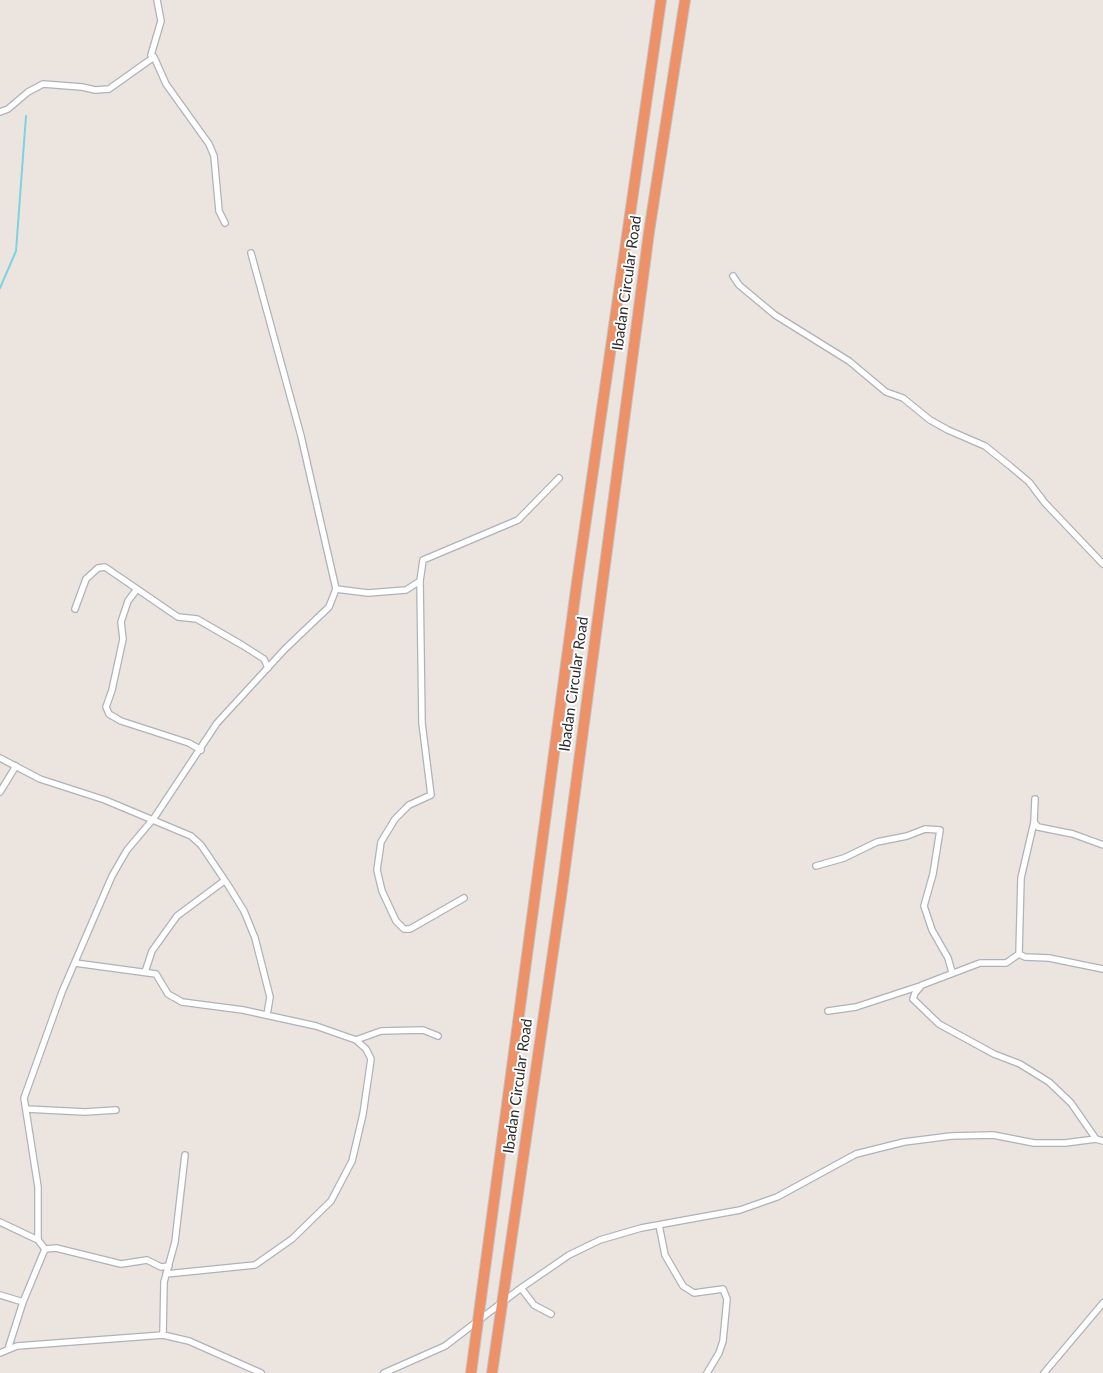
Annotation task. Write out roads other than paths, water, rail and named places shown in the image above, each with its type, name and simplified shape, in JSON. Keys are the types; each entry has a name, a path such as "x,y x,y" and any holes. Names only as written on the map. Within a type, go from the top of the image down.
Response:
{"highway":[{"name":"Ibadan Circular Road","path":"471,1373 577,582 661,0"},
{"name":"Ibadan Circular Road","path":"492,1373 562,890 649,232 686,0"}],"street":[{"path":"157,0 161,21 152,46 151,55 154,57 166,84 209,144 214,156 219,211 225,223"},
{"path":"0,112 8,109 28,92 43,84 109,90 154,57"},
{"path":"38,1240 38,1186 24,1098 75,963 116,870 127,850 154,818 218,723 268,668 329,607 336,589 301,436 251,253"},
{"path":"734,276 739,285 775,315 849,361 886,392 903,398 930,420 948,430 986,446 1029,482 1045,503 1103,564"},
{"path":"464,898 410,929 404,929 396,921 382,891 377,870 381,842 395,819 409,805 431,795 422,723 420,581 423,560 518,520 559,478"},
{"path":"75,610 86,579 98,568 105,567 178,617 197,619 214,628 264,659 268,668"},
{"path":"336,589 368,593 406,590 420,581"},
{"path":"137,589 128,601 122,622 123,638 112,690 106,707 109,714 121,721 189,743 201,750"},
{"path":"0,758 40,779 78,790 154,818 191,836 201,845 244,911 255,938 270,997 267,1015"},
{"path":"0,792 16,766"},
{"path":"1019,954 1021,878 1034,822 1036,799"},
{"path":"1034,822 1038,826 1073,834 1103,844"},
{"path":"816,866 844,858 877,842 907,836 924,829 940,830 933,874 924,906 932,930 948,958 952,972"},
{"path":"145,972 152,951 177,916 224,881"},
{"path":"1019,954 1025,957 1049,958 1103,970"},
{"path":"828,1011 856,1008 980,963 1006,963 1019,954"},
{"path":"75,963 156,974 168,994 182,1002 267,1015 316,1026 356,1040 366,1050 371,1059 363,1114 352,1160 331,1200 292,1239 255,1265 166,1274"},
{"path":"922,985 915,993 913,999 939,1024 994,1054 1020,1064 1049,1082 1071,1103 1096,1139"},
{"path":"356,1040 381,1031 422,1030 438,1036"},
{"path":"26,1109 85,1112 116,1110"},
{"path":"385,1373 445,1346 521,1288 569,1255 600,1240 659,1225 740,1210 777,1197 856,1154 904,1142 951,1136 993,1135 1034,1143 1065,1143 1096,1139 1103,1141"},
{"path":"162,1335 166,1274 175,1242 185,1155"},
{"path":"0,1222 38,1240 45,1249"},
{"path":"659,1225 665,1255 683,1286 694,1293 723,1289 727,1299 723,1341 719,1353 707,1373"},
{"path":"45,1249 56,1248 121,1264 147,1260 161,1266 168,1266"},
{"path":"8,1350 23,1302 45,1249"},
{"path":"521,1288 534,1305 551,1314"},
{"path":"0,1295 23,1302"},
{"path":"1044,1373 1103,1302"},
{"path":"0,1354 17,1346 162,1335 189,1341 261,1373"}],"waterway":[{"path":"0,288 16,251 26,116"}]}
